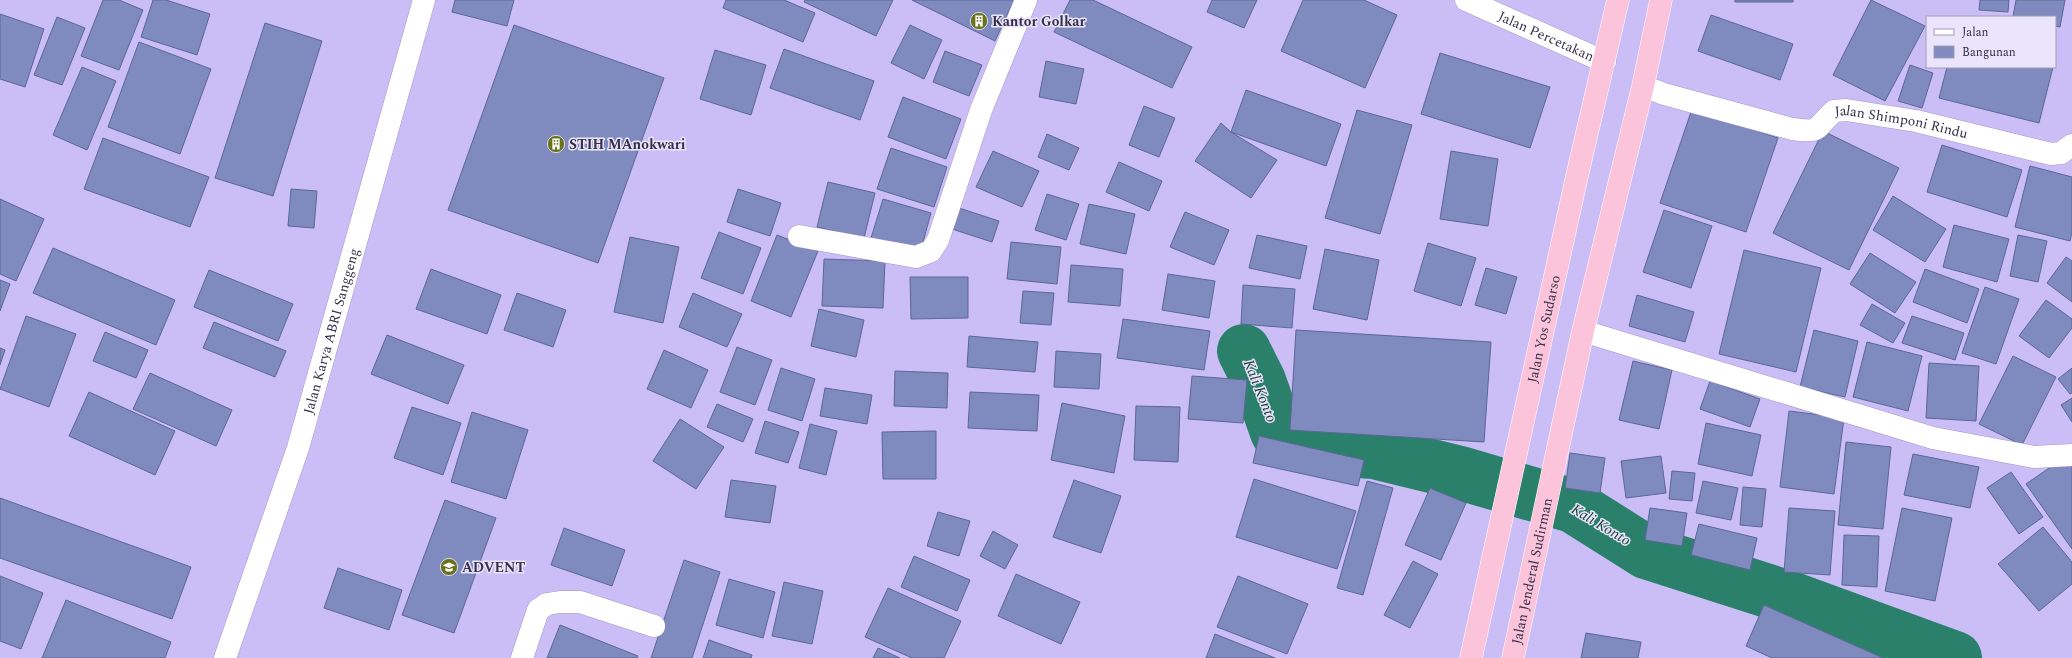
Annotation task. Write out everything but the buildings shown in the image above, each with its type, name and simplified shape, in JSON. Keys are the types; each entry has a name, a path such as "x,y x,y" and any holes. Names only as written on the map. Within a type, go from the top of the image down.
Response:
{"highway":[{"name":"Jalan Yos Sudarso","path":"1471,658 1513,473 1577,176 1605,62 1618,0"},
{"path":"1583,331 1643,86 1660,0"},
{"name":"Jalan Jenderal Sudirman","path":"1513,658 1583,331"}],"street":[{"name":"Jalan Karya ABRI Sanggeng","path":"225,658 298,448 424,0"},
{"path":"799,236 916,257 931,251 938,240 981,110 1026,0"},
{"name":"Jalan Percetakan","path":"1466,0 1605,62"},
{"name":"Jalan Shimponi Rindu","path":"1643,86 1664,94 1792,129 1810,132 1817,130 1834,112 1846,110 1916,121 2051,154 2070,150"},
{"path":"1583,331 1933,438 2034,457 2072,455"},
{"path":"522,658 538,610 547,604 560,602 580,602 654,626"}],"waterway":[{"name":"Kali Konto","path":"1244,351 1259,381 1277,432 1343,450 1374,452 1460,473 1573,506 1646,552 1796,600 1955,658"}],"place":[{"name":"Kantor Golkar","path":"979,21"},
{"name":"STIH MAnokwari","path":"556,144"},
{"name":"ADVENT","path":"449,567"}]}
